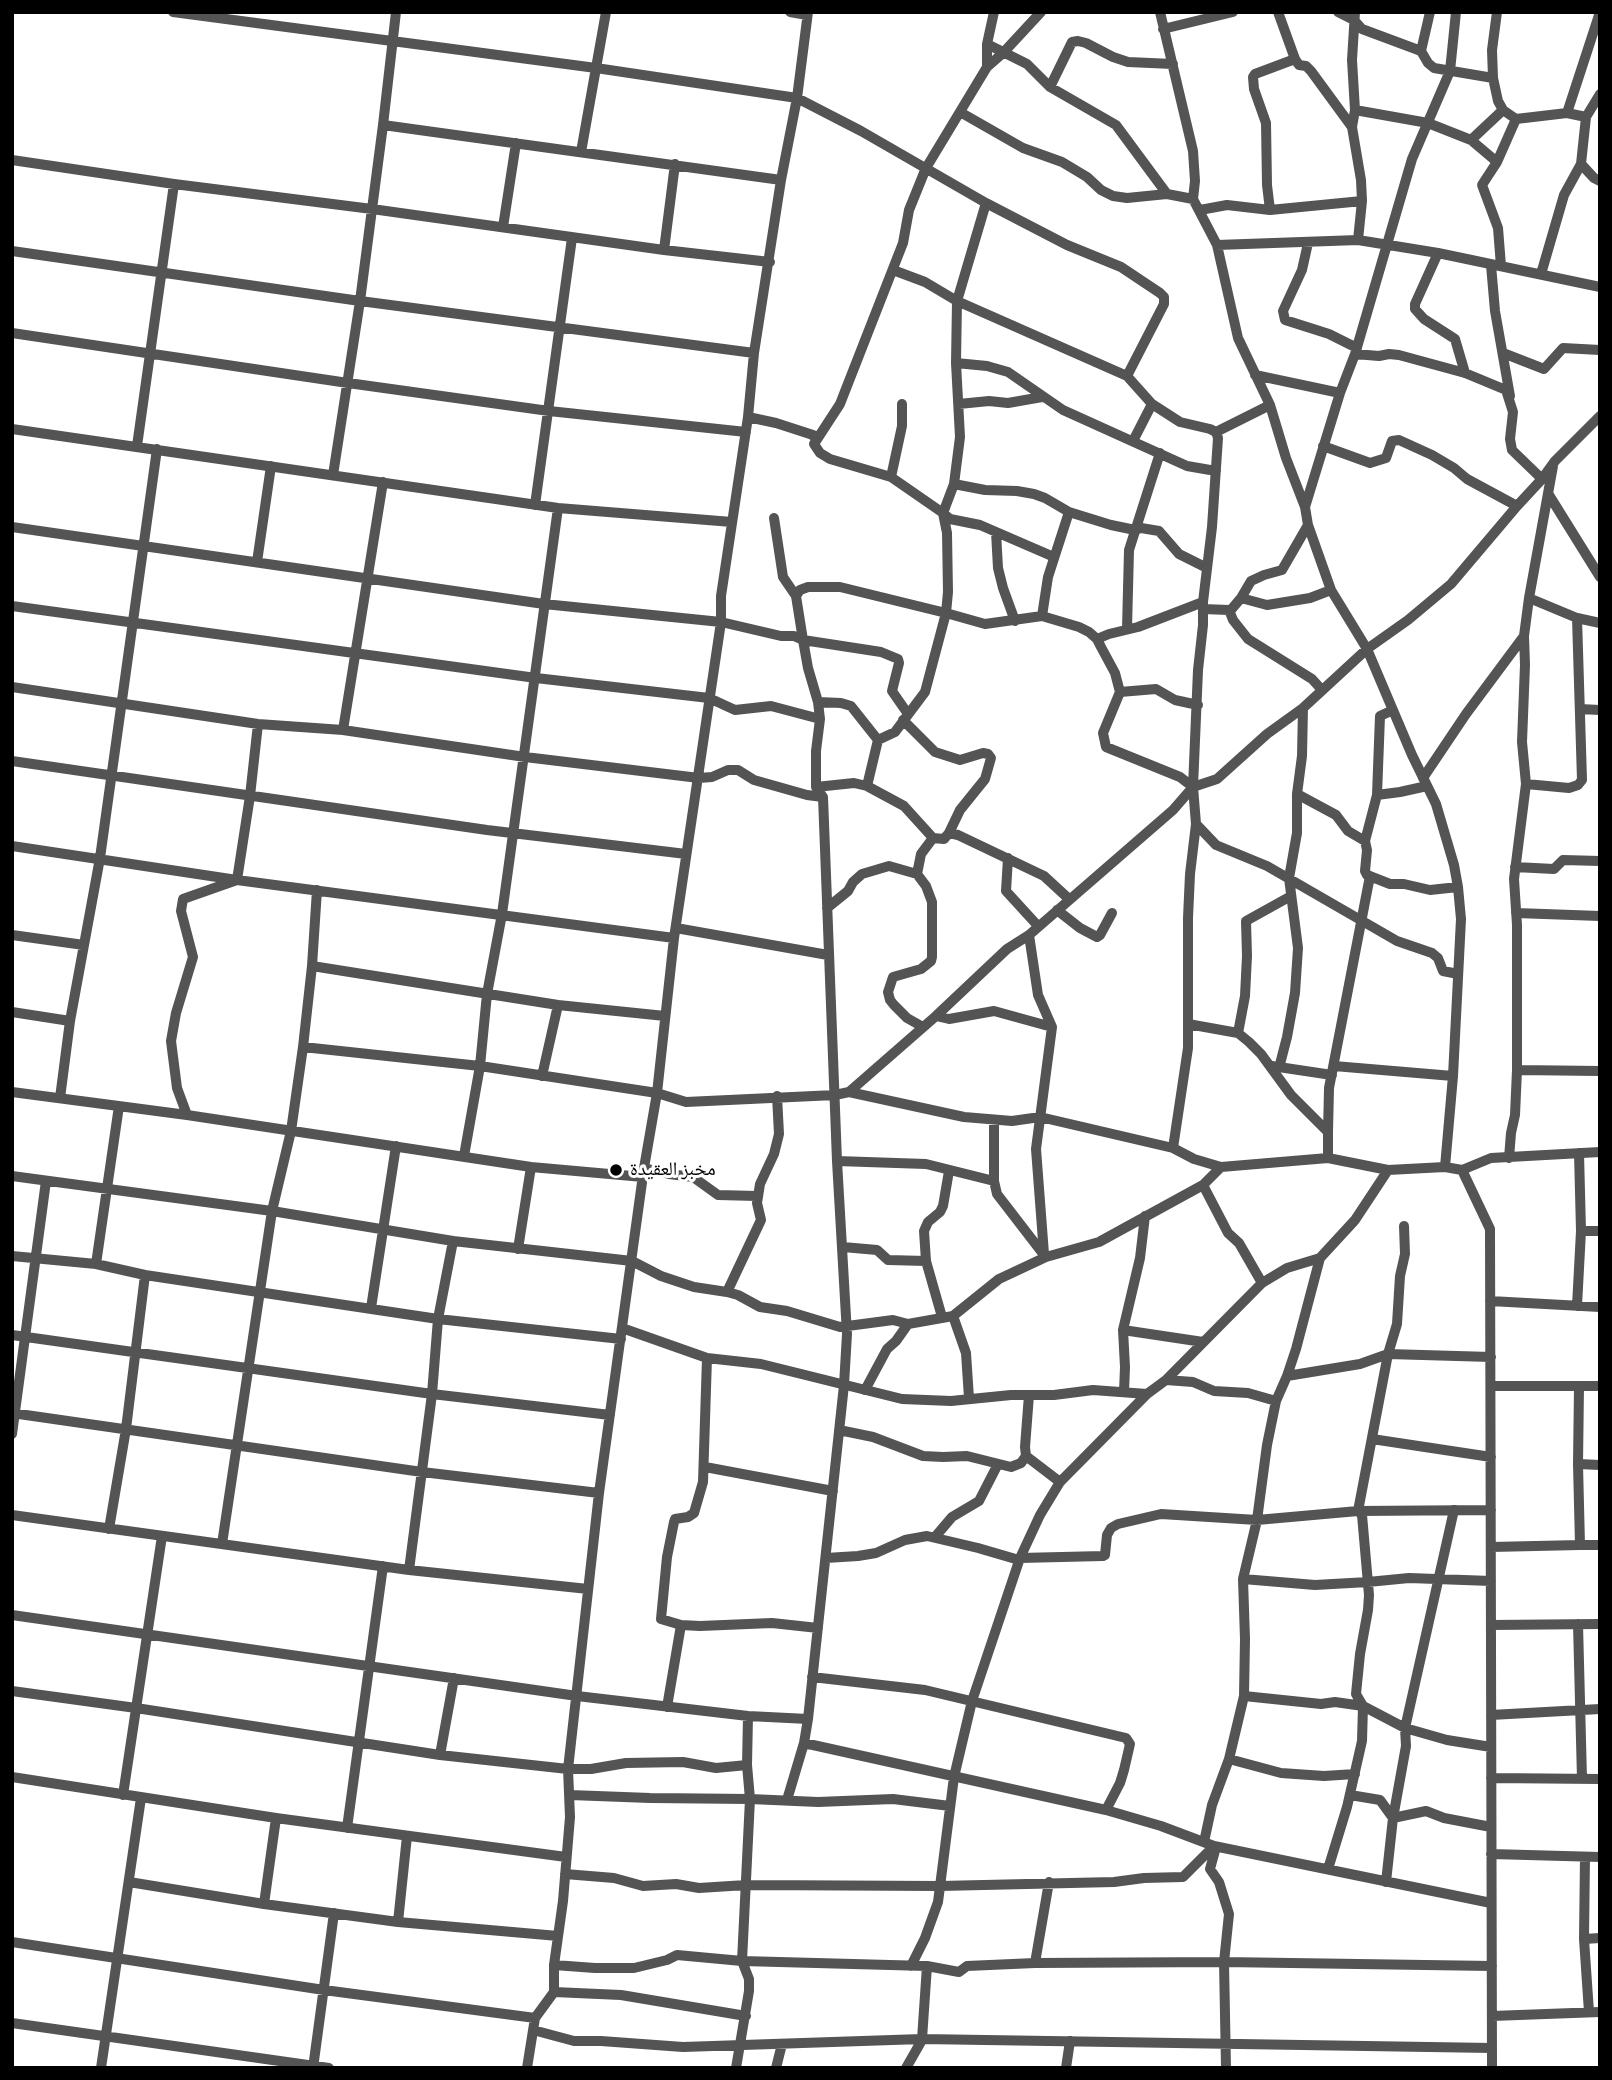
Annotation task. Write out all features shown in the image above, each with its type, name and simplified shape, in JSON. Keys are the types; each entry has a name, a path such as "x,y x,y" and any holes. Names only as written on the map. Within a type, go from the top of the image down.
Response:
{"street":[{"path":"333,475 360,301 396,12"},
{"path":"581,152 606,12"},
{"path":"527,2068 535,2018 554,1992 554,1965 565,1874 570,1795 568,1769 599,1493 643,1173 657,1093 675,933 721,622 721,596 746,432 754,354 797,98 807,13 790,12"},
{"path":"987,67 987,44 994,12"},
{"path":"814,444 840,404 903,243 909,210 926,168 987,67 1041,12"},
{"path":"1160,12 1193,150 1193,199 1217,245 1238,338 1270,405 1331,590 1367,649 1436,804 1446,834 1458,887 1461,919 1453,1076 1445,1167"},
{"path":"1163,29 1233,12"},
{"path":"1278,12 1294,58 1299,65 1306,66 1311,71 1352,127"},
{"path":"1338,12 1354,16 1362,29 1421,51 1434,68 1493,78"},
{"path":"1421,51 1430,12"},
{"path":"1305,507 1340,393 1356,351 1412,159 1450,71 1456,12"},
{"path":"1497,12 1492,50 1493,78 1503,110 1516,119 1567,113 1586,117"},
{"path":"1567,113 1600,12"},
{"path":"180,13 596,68 797,98 861,131 986,203 1067,245 1121,267 1164,297 1164,304 1127,376"},
{"path":"1354,16 1352,60 1355,110 1352,127 1362,201 1358,240"},
{"path":"1049,87 1072,42 1077,41 1128,62 1173,64"},
{"path":"987,44 1027,64 1049,87 1116,125 1167,194"},
{"path":"1270,210 1266,186 1266,123 1254,89 1253,77 1294,58"},
{"path":"1541,274 1564,195 1581,164 1586,117 1600,94"},
{"path":"1355,110 1428,123 1471,141 1497,162"},
{"path":"1471,141 1503,110"},
{"path":"960,112 1023,148 1062,162 1113,196 1127,198 1167,194 1193,199"},
{"path":"1516,119 1497,162 1482,185 1498,228 1495,311 1513,412 1510,439 1513,450 1542,479"},
{"path":"383,125 782,180"},
{"path":"503,227 516,143"},
{"path":"12,160 572,238 770,262"},
{"path":"664,250 675,164"},
{"path":"1581,164 1600,181"},
{"path":"137,446 174,184"},
{"path":"1200,210 1227,205 1270,210 1362,201"},
{"path":"878,740 895,732 925,692 946,613 947,533 943,513 954,484 960,437 956,363 957,301 986,203"},
{"path":"535,505 572,238"},
{"path":"1217,245 1358,240 1438,253 1600,287"},
{"path":"1308,243 1303,270 1283,311 1285,320 1329,334 1356,351 1379,356 1399,355 1465,373 1506,390 1513,412"},
{"path":"12,251 754,354"},
{"path":"1438,253 1415,309 1424,319 1455,340 1465,373"},
{"path":"892,270 925,282 957,301 1127,376 1152,404 1180,422 1216,432 1270,405"},
{"path":"12,333 549,411 746,432"},
{"path":"1503,353 1544,369 1563,348 1600,350"},
{"path":"956,363 987,366 1008,372 1063,410 1187,466 1216,471"},
{"path":"1255,375 1340,393"},
{"path":"959,404 989,401 1009,403 1042,397"},
{"path":"891,477 902,426 902,404"},
{"path":"1133,441 1152,404"},
{"path":"849,1092 1007,949 1029,935 1173,810 1194,787 1217,779 1267,734 1303,708 1367,649 1408,620 1451,584 1553,464 1600,416"},
{"path":"748,417 813,435 816,440 814,444 820,453 830,459 891,477 950,519 980,526 1054,557"},
{"path":"12,429 558,508 732,522"},
{"path":"1173,1148 1188,1048 1189,907 1196,824 1194,787 1203,606 1216,471 1216,432"},
{"path":"1323,446 1370,463 1386,458 1392,441 1399,440 1432,455 1467,479 1517,506"},
{"path":"60,1098 70,1021 100,858 157,449"},
{"path":"1128,629 1129,550 1160,453"},
{"path":"1509,1158 1517,1070 1514,879 1526,784 1522,742 1524,636 1553,464"},
{"path":"257,562 271,466"},
{"path":"343,730 383,482"},
{"path":"954,484 985,490 999,489 1034,494 1069,512 1135,530 1141,527 1159,531 1179,554 1207,568"},
{"path":"1549,495 1600,577"},
{"path":"464,1156 480,1066 487,994 502,915 525,757 558,508"},
{"path":"1042,617 1048,577 1069,512"},
{"path":"774,518 783,577 796,596 820,719 816,751 816,787 823,797 837,1161 847,1325 844,1385 808,1719 804,1743 787,1800"},
{"path":"1230,611 1251,581 1282,570 1308,524"},
{"path":"12,527 544,604 721,622 781,636 881,652 898,659 892,691 905,717 935,752 960,760 983,753 991,758 985,779 960,810 944,839 933,838 904,806 867,786 854,783 816,787"},
{"path":"996,532 998,568 1015,621"},
{"path":"796,596 800,590 808,587 840,587 985,624 1042,617 1079,627 1097,639 1115,673 1120,692 1103,733 1106,747 1180,777 1194,787"},
{"path":"1241,598 1267,605 1310,598 1331,590"},
{"path":"1529,598 1577,618 1600,623"},
{"path":"12,606 536,678 709,698 735,710 771,706 820,719"},
{"path":"1097,639 1203,606 1227,609 1248,639 1312,679 1322,690"},
{"path":"1526,784 1569,788 1582,780 1577,618"},
{"path":"1377,794 1400,792 1425,782 1466,715 1524,636"},
{"path":"12,687 258,724 343,730 525,757 699,778 738,770 754,780 823,797"},
{"path":"1120,692 1156,689 1175,700 1198,705"},
{"path":"818,702 851,706 878,740"},
{"path":"1275,1067 1287,1037 1295,993 1298,948 1289,878 1297,834 1303,708"},
{"path":"1580,709 1600,710"},
{"path":"1393,710 1380,716 1377,794 1365,841 1365,871 1370,876 1390,884 1430,890 1458,887"},
{"path":"237,880 258,724"},
{"path":"867,786 878,740"},
{"path":"12,761 512,833 686,854"},
{"path":"1297,794 1336,815 1348,831 1365,841"},
{"path":"1196,824 1216,845 1267,866 1398,941 1432,953 1438,958 1443,971 1458,975"},
{"path":"949,833 1044,876 1069,899"},
{"path":"917,874 921,854 933,838"},
{"path":"12,846 237,880 502,915 675,933 828,955"},
{"path":"1008,858 1006,891 1038,926"},
{"path":"1515,867 1554,869 1563,860 1600,861"},
{"path":"827,908 848,891 862,874 889,866 917,874 926,886 932,902 932,957 921,969 892,977 888,992 894,1005 923,1027"},
{"path":"1328,1158 1329,1088 1370,876"},
{"path":"187,1115 177,1088 172,1041 176,1013 193,957 181,911 183,899 237,880"},
{"path":"222,1544 272,1211 291,1131 312,966 317,890"},
{"path":"1238,1033 1245,996 1246,921 1292,896"},
{"path":"1057,910 1097,937 1112,913"},
{"path":"1516,913 1600,916"},
{"path":"12,935 84,945"},
{"path":"1029,935 1038,995 1052,1027 1036,1149 1045,1256"},
{"path":"312,966 487,994 665,1016"},
{"path":"542,1076 558,1004"},
{"path":"936,1016 949,1019 994,1011 1052,1027"},
{"path":"12,1012 70,1021"},
{"path":"1188,1024 1238,1033 1275,1067 1291,1095 1328,1132"},
{"path":"303,1047 480,1066 657,1093 691,1102 835,1095 849,1092 964,1117 1012,1121 1040,1117 1173,1148 1194,1159 1222,1167 1328,1158 1388,1170 1445,1167 1462,1170 1491,1158 1600,1152"},
{"path":"1275,1067 1453,1076"},
{"path":"1517,1070 1600,1071"},
{"path":"12,1092 187,1115 531,1167 693,1177 718,1195 757,1196"},
{"path":"727,1292 761,1220 757,1196 779,1134 777,1096"},
{"path":"96,1264 119,1106"},
{"path":"994,1120 994,1181 997,1194 1045,1256"},
{"path":"371,1308 396,1146"},
{"path":"1577,1306 1581,1231 1579,1153"},
{"path":"837,1161 917,1163 994,1181"},
{"path":"518,1249 531,1167"},
{"path":"12,1176 272,1211 453,1241 632,1261 661,1276 694,1287 738,1295 760,1307 787,1311 832,1325 847,1325 893,1320 908,1324 947,1316 999,1279 1045,1256 1099,1242 1203,1185 1222,1167"},
{"path":"1226,2068 1224,1962 1229,1914 1219,1882 1210,1869 1212,1805 1228,1759 1244,1696 1243,1579 1257,1520 1267,1445 1276,1401 1287,1376 1320,1258 1355,1220 1388,1170"},
{"path":"1462,1170 1490,1229 1492,2068"},
{"path":"949,1171 943,1206 925,1225 924,1245 926,1261 947,1316 966,1353 969,1398"},
{"path":"12,1434 18,1336 36,1259 46,1181"},
{"path":"1203,1185 1228,1233 1239,1243 1262,1283"},
{"path":"1124,1392 1123,1330 1140,1258 1145,1216"},
{"path":"1358,1511 1388,1354 1397,1324 1400,1276 1405,1254 1404,1226"},
{"path":"1581,1231 1600,1231"},
{"path":"409,1570 432,1394 438,1319 453,1241"},
{"path":"843,1247 877,1250 888,1260 926,1261"},
{"path":"12,1256 96,1264 145,1275 438,1319 622,1334 707,1358 761,1364 902,1399 951,1401 1093,1391 1147,1394"},
{"path":"911,1966 938,1902 954,1777 972,1701 1019,1559 1040,1515 1060,1482 1262,1283 1287,1268 1320,1258"},
{"path":"109,1529 145,1275"},
{"path":"1490,1301 1600,1307"},
{"path":"865,1390 887,1349 908,1324"},
{"path":"1123,1330 1203,1342"},
{"path":"18,1336 432,1394 610,1415"},
{"path":"1287,1376 1360,1364 1388,1354 1491,1357"},
{"path":"707,1358 704,1482 696,1509 691,1515 675,1519 660,1616 664,1621 681,1625 772,1623 818,1628"},
{"path":"1166,1380 1193,1382 1213,1391 1248,1393 1276,1401"},
{"path":"1490,1386 1600,1386"},
{"path":"1579,1387 1580,1545"},
{"path":"839,1430 873,1437 923,1456 960,1455 1017,1466 1026,1456 1028,1395"},
{"path":"14,1413 422,1472 599,1493"},
{"path":"1372,1439 1491,1458"},
{"path":"1026,1456 1060,1482"},
{"path":"936,1537 952,1517 979,1501 998,1464"},
{"path":"1578,1464 1600,1465"},
{"path":"705,1467 833,1491"},
{"path":"1386,1882 1393,1818 1406,1746 1405,1728 1454,1510"},
{"path":"826,1558 876,1553 914,1537 936,1537 1019,1559 1103,1556 1111,1528 1154,1515 1257,1520 1358,1511 1491,1510"},
{"path":"1328,1869 1350,1795 1362,1741 1363,1706 1356,1694 1368,1610 1368,1583 1362,1515 1358,1511"},
{"path":"12,1515 409,1570 588,1589"},
{"path":"122,1795 162,1536"},
{"path":"1491,1547 1600,1545"},
{"path":"347,1828 383,1566"},
{"path":"1243,1579 1315,1585 1368,1583 1401,1578 1491,1581"},
{"path":"12,1615 577,1696 748,1716 808,1719"},
{"path":"1578,1624 1582,1779"},
{"path":"1491,1625 1600,1624"},
{"path":"667,1707 681,1625"},
{"path":"813,1677 925,1690 1126,1738 1130,1744 1124,1770 1106,1810"},
{"path":"440,1755 454,1678"},
{"path":"12,1691 440,1755 568,1769 591,1769 626,1763 683,1762 716,1768 747,1765"},
{"path":"1244,1696 1363,1706 1405,1728 1447,1740 1491,1747"},
{"path":"1491,1715 1600,1709"},
{"path":"736,2068 746,2016 749,1979 742,1961 750,1799 747,1765 748,1716"},
{"path":"804,1743 1106,1810 1161,1826 1211,1845 1491,1903"},
{"path":"1228,1759 1281,1773 1324,1776 1355,1774"},
{"path":"12,1777 276,1818 566,1857"},
{"path":"1491,1778 1600,1779"},
{"path":"570,1795 832,1803 893,1799 950,1806"},
{"path":"1350,1795 1380,1800 1393,1818"},
{"path":"101,2068 141,1798"},
{"path":"1393,1818 1426,1811 1444,1818 1491,1827"},
{"path":"264,1904 276,1818"},
{"path":"398,1922 407,1836"},
{"path":"565,1874 614,1878 643,1886 677,1884 699,1888 746,1885 940,1886 1114,1882 1182,1877 1211,1845"},
{"path":"1491,1854 1600,1857"},
{"path":"1492,2016 1595,2012 1584,1939 1585,1857"},
{"path":"128,1882 398,1922 558,1936"},
{"path":"1035,1963 1049,1882"},
{"path":"313,2067 334,1913"},
{"path":"1584,1939 1600,1938"},
{"path":"12,1942 324,1990 535,2018"},
{"path":"554,1965 602,1969 634,1968 677,1955 742,1961 927,1966 959,1972 967,1966 1035,1963 1224,1962 1492,1966"},
{"path":"906,2068 922,2040 927,1966"},
{"path":"554,1992 621,1995 746,2016"},
{"path":"12,2023 329,2068"},
{"path":"533,2030 574,2041 683,2047 922,2040 1225,2042 1492,2048"},
{"path":"1066,2068 1070,2041"},
{"path":"776,2068 782,2044"}],"place":[{"name":"مخبز العقيدة","path":"616,1170"}]}
